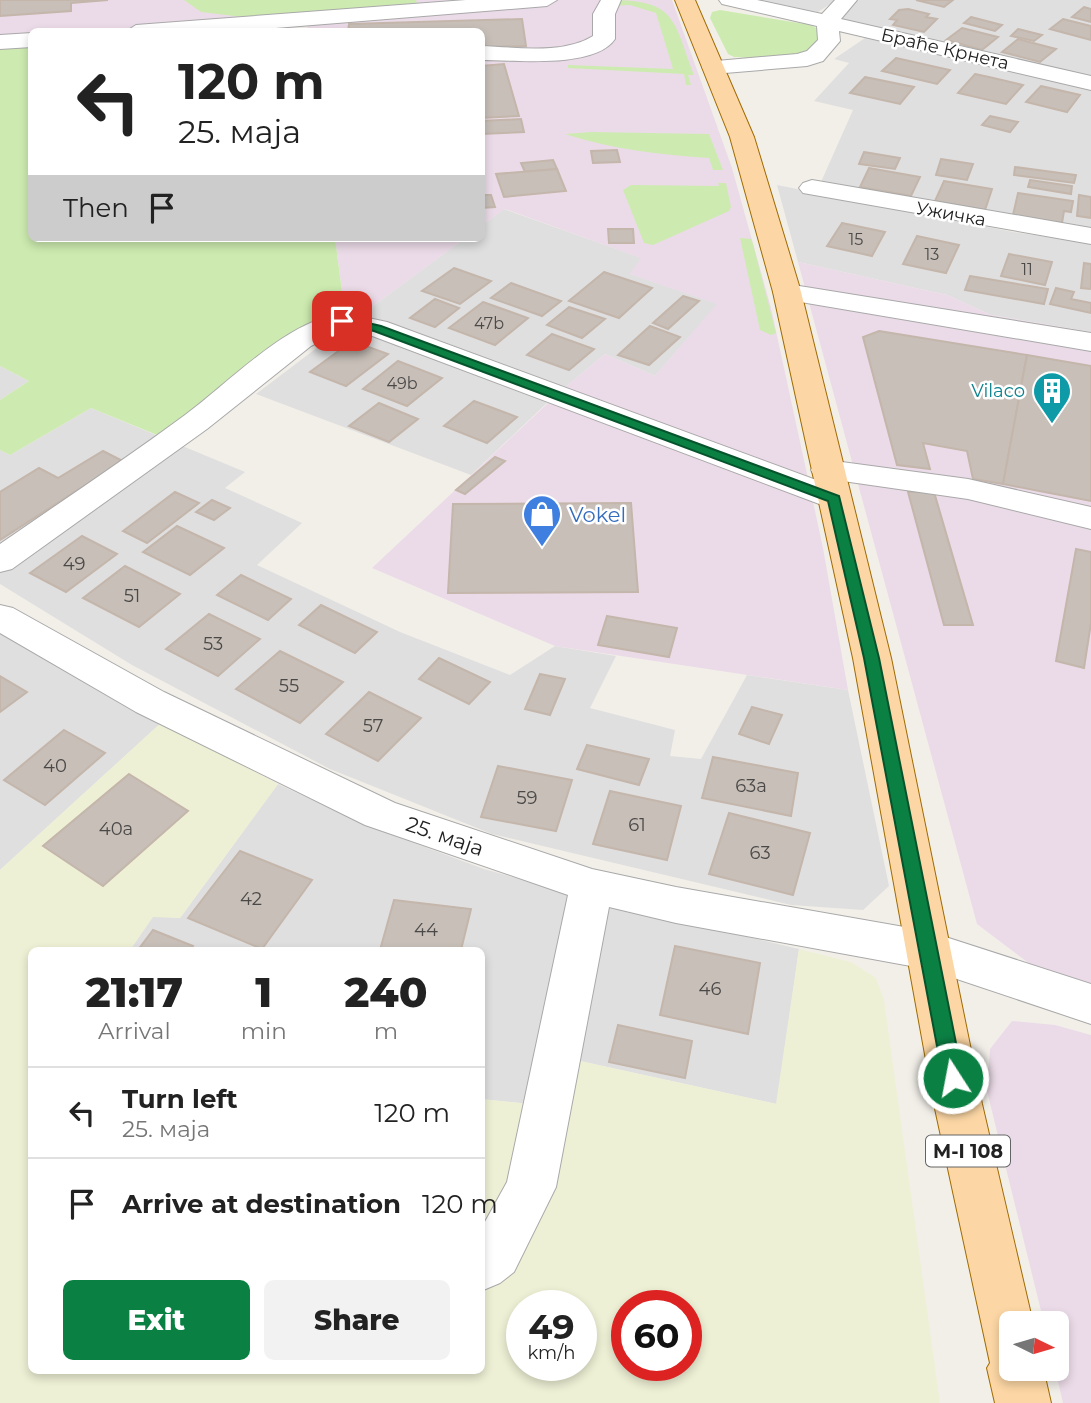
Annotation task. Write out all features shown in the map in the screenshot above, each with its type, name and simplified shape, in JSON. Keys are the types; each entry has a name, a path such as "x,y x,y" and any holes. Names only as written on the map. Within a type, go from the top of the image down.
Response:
{"main road":[{"name":"M-I 108","path":"685,0 742,137 787,292 872,658 927,950 1004,1311"},
{"path":"1018,1381 1023,1403"}],"street":[{"path":"230,28 324,24 547,0"},
{"path":"485,53 593,48 604,39 604,14 611,0"},
{"name":"Браће Крнета","path":"729,0 1091,83"},
{"path":"713,67 789,62 815,56 829,41 827,22 847,0"},
{"path":"0,42 28,40"},
{"path":"1067,78 1091,56"},
{"name":"Ужичка","path":"812,188 1091,236"},
{"path":"787,292 1091,342"},
{"path":"0,561 196,422 301,340 319,328 342,321 377,328 830,485 955,487 1091,518"},
{"name":"25. маја","path":"0,617 150,702 380,814 592,886 676,905 927,950 1091,1004"},
{"path":"485,1262 496,1254 531,1187 592,886"}],"shaded area":[{"path":"0,0 672,0 732,168 771,308 823,548 848,690 555,646 372,568 563,389 605,354 655,376 717,304 630,274 641,258 505,209 485,223 485,28 308,28 307,23 249,28 28,28 28,46 0,49"},
{"path":"758,0 836,0 818,12"},
{"path":"859,0 1091,0 1091,76 833,18"},
{"path":"868,36 1091,87 1091,233 821,182 853,110 814,101 849,63 834,59"},
{"path":"777,185 1013,232 1091,243 1091,332 991,315 947,295 798,262"},
{"path":"504,209 642,258 631,274 718,304 655,376 605,354 563,389 361,315 460,242 485,242 485,223"},
{"path":"336,242 460,242 361,315 344,307"},
{"path":"798,262 947,295 991,315 1091,332 1091,990 1034,967 977,924"},
{"path":"363,328 548,402 471,475 256,394 334,335"},
{"path":"0,366 29,381 0,400"},
{"path":"91,408 245,472 225,488 302,523 257,565 400,632 510,675 555,646 616,656 590,708 675,730 670,756 701,759 747,675 848,690 889,886 863,910 791,905 492,834 330,769 132,665 0,584 0,450 10,455"},
{"path":"0,633 162,722 0,870"},
{"path":"278,784 363,824 484,869 598,901 799,949 777,1104 580,1061 569,1108 485,1099 485,947 132,947 153,916 180,918"},
{"path":"1012,1021 1055,1025 1091,1035 1091,1403 1063,1403 1058,1381 1069,1381 1069,1311 1041,1311 987,1091 990,1049"}],"green space":[{"path":"184,0 416,0 417,3 242,17 201,12"},
{"path":"610,0 648,4 669,17 676,27 694,75 688,75 691,85 686,85 684,74 568,68 568,65 673,69 656,13 630,5 610,6"},
{"path":"720,10 811,25 821,31 818,42 799,55 786,58 734,57 728,54 710,18 712,12"},
{"path":"28,46 28,242 336,242 344,307 162,437 91,408 10,455 0,450 0,400 29,381 0,366 0,49"},
{"path":"565,134 709,134 723,170 713,170 709,158 600,144"},
{"path":"718,183 726,183 731,207 729,211 653,245 644,243 623,190 631,185 719,186"},
{"path":"740,238 751,239 753,244 776,333 771,335 760,330"},
{"path":"162,722 278,784 180,918 153,917 132,947 28,947 28,1374 485,1374 485,1099 569,1108 580,1061 776,1104 799,949 851,962 876,978 884,1000 940,1403 0,1403 0,870"}],"building":[{"path":"0,0 108,0 71,3 71,11 0,16"},
{"path":"916,0 953,0 944,7"},
{"path":"1084,7 1091,9 1091,22 1072,17"},
{"path":"908,9 929,14 926,17 937,19 924,32 893,25 897,20 890,19 899,10"},
{"path":"971,17 1002,25 995,31 964,23"},
{"path":"522,19 526,46 485,47 485,28 348,28 349,24"},
{"path":"1063,19 1091,26 1091,40 1050,29"},
{"path":"962,28 998,37 982,50 946,40"},
{"path":"1018,29 1042,35 1034,41 1011,36"},
{"path":"1018,39 1056,49 1040,62 1002,52"},
{"path":"896,58 950,70 937,84 882,71"},
{"path":"504,64 519,116 485,118 485,66"},
{"path":"975,74 1023,85 1006,104 958,93"},
{"path":"865,77 914,87 900,104 850,93"},
{"path":"1041,86 1080,95 1067,112 1026,102"},
{"path":"990,116 1018,122 1010,132 982,125"},
{"path":"521,119 524,132 485,134 485,121"},
{"path":"617,150 620,162 593,163 591,151"},
{"path":"864,152 900,158 895,169 859,164"},
{"path":"941,159 973,164 967,180 936,175"},
{"path":"553,160 557,169 525,172 521,163"},
{"path":"1015,167 1076,175 1074,183 1014,175"},
{"path":"869,168 920,177 911,196 860,187"},
{"path":"557,169 566,191 504,197 496,174"},
{"path":"1030,180 1072,186 1071,194 1028,187"},
{"path":"944,181 992,189 985,210 935,201"},
{"path":"1018,193 1073,201 1071,212 1064,211 1062,223 1013,215"},
{"path":"485,195 491,195 495,207 485,208"},
{"path":"1079,195 1091,197 1091,218 1077,216"},
{"path":"842,223 885,232 872,256 827,246"},
{"path":"608,229 633,229 634,243 609,243"},
{"path":"917,236 959,245 946,273 903,264"},
{"path":"1009,254 1052,262 1045,285 1001,276"},
{"path":"1084,263 1091,264 1091,289 1081,288"},
{"path":"454,268 491,281 460,304 422,291"},
{"path":"604,272 652,288 619,318 569,301"},
{"path":"970,276 1048,289 1044,304 965,290"},
{"path":"511,283 561,301 542,316 491,298"},
{"path":"1056,288 1074,292 1071,299 1091,303 1091,313 1050,304"},
{"path":"683,296 699,301 668,329 653,323"},
{"path":"435,299 459,308 435,327 410,318"},
{"path":"483,302 528,318 495,345 449,328"},
{"path":"569,307 605,319 582,338 547,325"},
{"path":"650,326 680,337 649,365 618,355"},
{"path":"879,331 1027,355 1003,484 973,479 967,451 923,443 930,469 897,465 863,337"},
{"path":"552,334 594,349 569,370 527,355"},
{"path":"352,341 388,354 346,386 310,372"},
{"name":"Vilaco","path":"1027,355 1091,366 1091,501 1003,484"},
{"path":"398,361 442,378 407,406 363,389"},
{"path":"474,401 517,417 487,443 444,426"},
{"path":"379,403 418,419 389,442 349,426"},
{"path":"103,451 123,461 0,540 0,492 39,468 58,478"},
{"path":"495,457 505,461 465,494 456,490"},
{"path":"175,492 199,503 147,543 123,531"},
{"path":"908,492 934,492 973,625 944,625"},
{"path":"212,500 230,508 214,520 196,512"},
{"name":"Vokel","path":"631,503 638,592 448,593 453,504"},
{"path":"177,526 224,548 190,575 143,552"},
{"path":"82,536 117,554 66,592 30,573"},
{"path":"1076,549 1091,552 1091,623 1084,668 1056,661"},
{"path":"125,566 180,594 139,627 83,598"},
{"path":"241,575 291,599 268,620 217,595"},
{"path":"321,605 377,632 355,653 299,625"},
{"path":"209,614 260,639 218,676 166,649"},
{"path":"607,616 677,628 669,657 598,645"},
{"path":"280,651 343,682 300,723 236,689"},
{"path":"439,658 490,682 469,704 419,679"},
{"path":"540,674 565,679 550,715 525,709"},
{"path":"0,676 27,692 0,712"},
{"path":"369,692 421,718 378,761 326,734"},
{"path":"752,707 782,715 769,744 739,734"},
{"path":"64,730 105,753 45,805 4,780"},
{"path":"587,745 649,759 639,785 577,769"},
{"path":"713,757 798,773 791,816 702,798"},
{"path":"498,766 572,780 556,831 481,817"},
{"path":"129,774 188,811 103,886 43,846"},
{"path":"610,791 681,806 667,860 593,844"},
{"path":"729,813 810,833 793,895 709,874"},
{"path":"240,851 312,880 263,947 257,947 188,918"},
{"path":"394,900 471,909 462,947 381,947"},
{"path":"153,930 193,946 192,947 140,947"},
{"path":"675,946 760,963 748,1034 660,1015"},
{"path":"618,1025 692,1041 685,1078 609,1062"}],"place":[{"name":"Vilaco","path":"1052,425"},
{"name":"Vokel","path":"542,548"}],"route":[{"path":"342,321 353,321 377,328 834,499 872,658 953,1078"}]}
